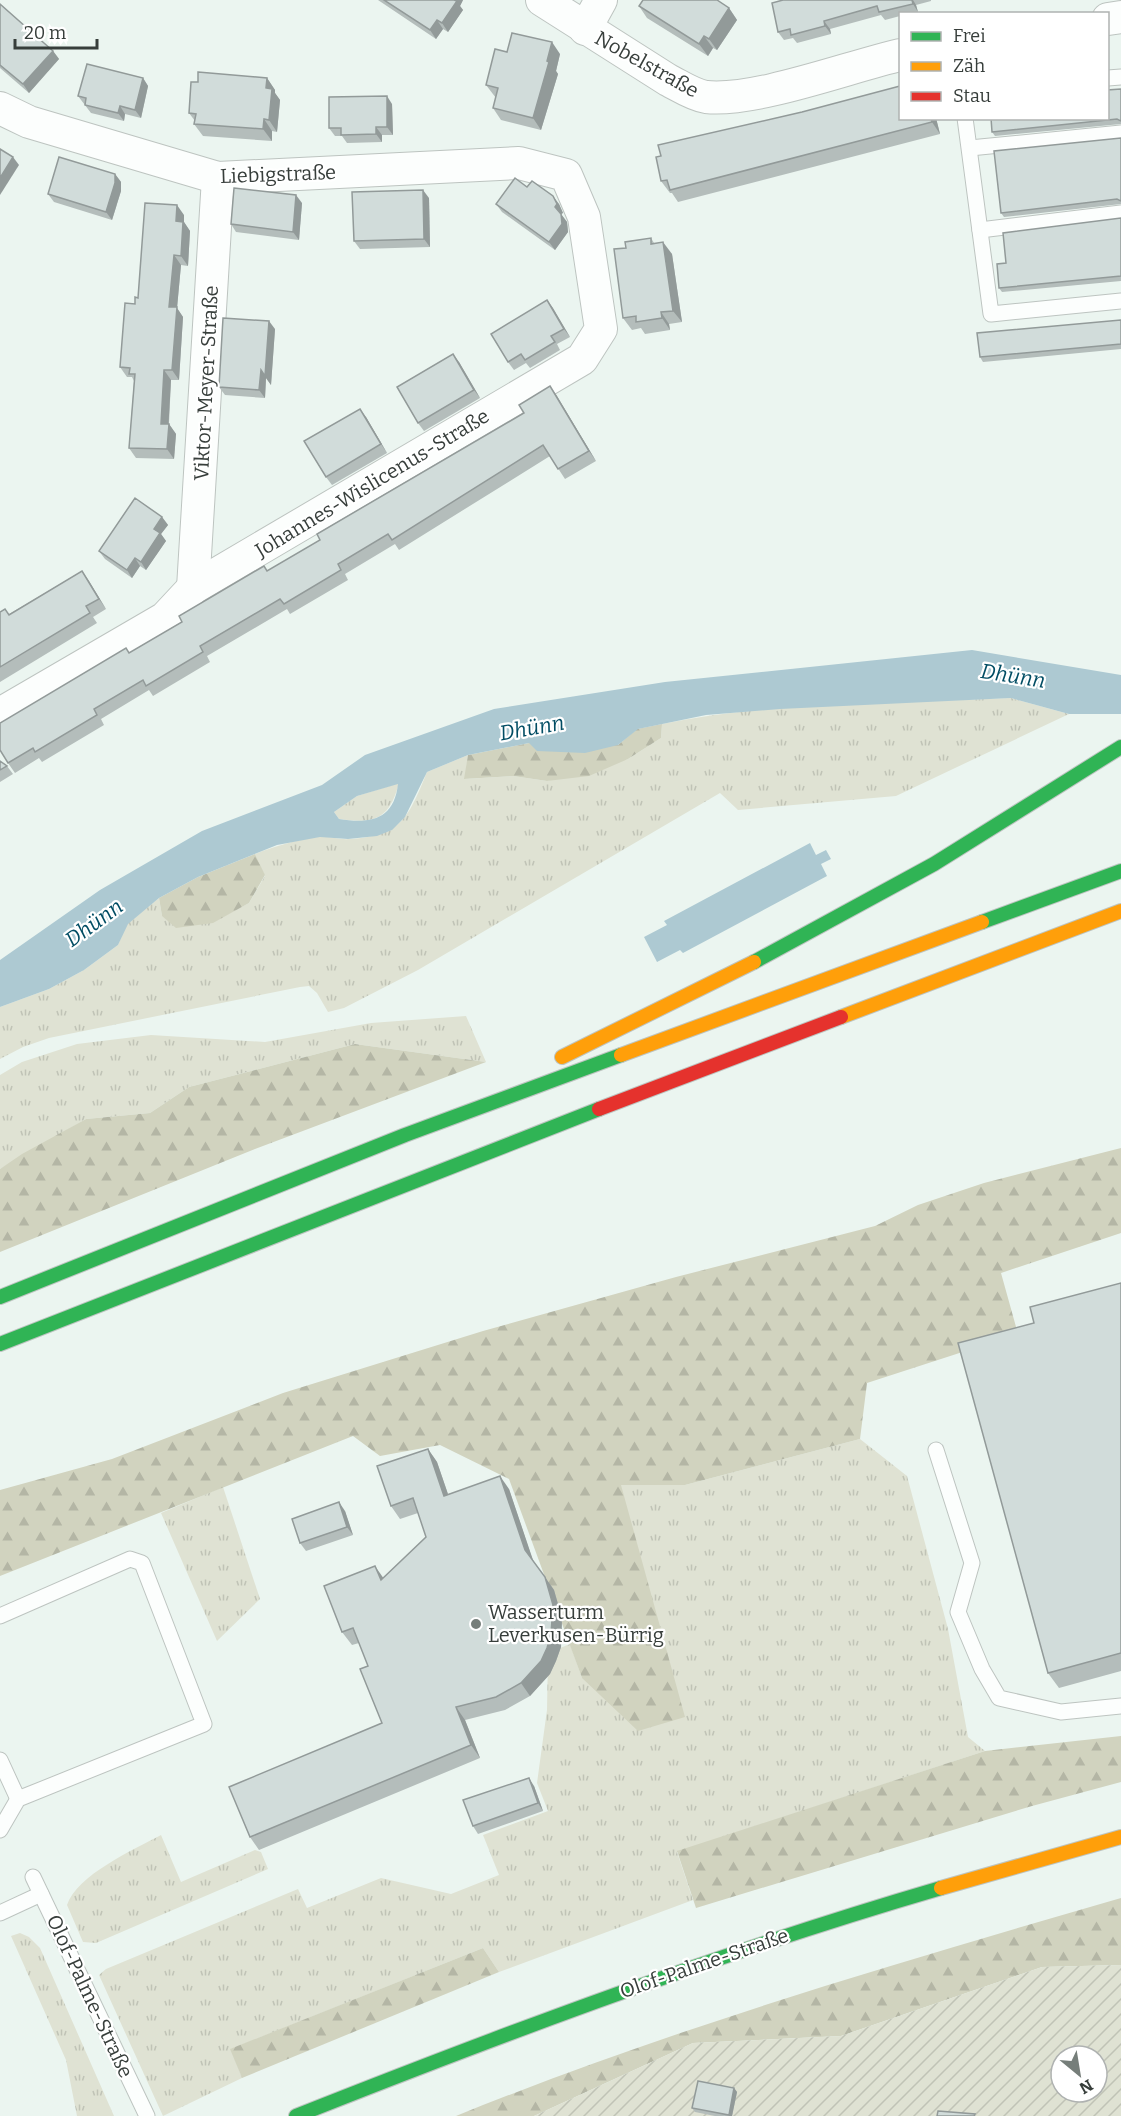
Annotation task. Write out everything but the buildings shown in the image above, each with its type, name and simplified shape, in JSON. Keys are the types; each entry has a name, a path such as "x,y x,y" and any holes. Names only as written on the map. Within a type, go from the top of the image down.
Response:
{"main road":[{"path":"554,1061 735,972 934,864 1121,747"},
{"path":"0,1297 405,1135 1121,871"},
{"path":"0,1344 577,1117 1121,911"},
{"path":"405,1135 532,1072"},
{"name":"Olof-Palme-Straße","path":"296,2116 449,2054 643,1983 805,1928 969,1878 1121,1837"}],"street":[{"name":"Nobelstraße","path":"542,0 677,85 706,97 738,95 774,88 899,55"},
{"path":"585,29 601,0"},
{"name":"Liebigstraße","path":"0,108 29,122 218,178 519,163 566,175"},
{"name":"Johannes-Wislicenus-Straße","path":"0,714 165,618 194,588 582,359 601,329 584,217 566,175"},
{"name":"Viktor-Meyer-Straße","path":"194,588 218,178"}],"lane":[{"path":"965,120 991,314 1121,301"},
{"path":"970,148 1121,133"},
{"path":"980,230 1121,213"},
{"path":"936,1450 972,1563 958,1611 982,1669 999,1698 1061,1712 1121,1706"},
{"path":"0,1616 130,1559 142,1563 204,1724 18,1799 0,1830"},
{"path":"0,1760 18,1799"},
{"name":"Olof-Palme-Straße","path":"33,1876 147,2116"},
{"path":"0,1913 41,1894"}],"green space":[{"path":"1011,698 1069,714 896,796 738,810 720,793 418,970 344,1008 328,1012 317,993 309,986 300,987 49,1038 23,1047 0,1059 0,1007 49,989 84,970 118,945 127,924 159,898 162,916 213,922 249,903 265,876 255,854 310,838 368,837 392,828 401,821 415,801 427,772 468,755 465,779 513,776 547,781 628,759 661,738 662,724 705,716 792,707"},
{"path":"662,724 661,738 628,759 589,776 547,781 513,776 464,779 468,755 529,743 618,745 637,729"},
{"path":"399,783 390,805 378,817 362,821 339,819 334,812 357,796"},
{"path":"255,854 265,875 249,903 213,923 176,928 162,916 159,898 198,877"},
{"path":"466,1016 486,1062 355,1044 189,1087 150,1113 86,1119 0,1169 0,1075 22,1062 77,1044 151,1035 265,1042 371,1023"},
{"path":"355,1044 486,1062 255,1149 0,1252 0,1169 22,1154 86,1119 150,1113 189,1087"},
{"path":"1121,1148 1121,1233 1001,1273 1018,1334 867,1383 860,1439 685,1485 621,1485 685,1717 638,1731 582,1678 509,1479 440,1445 380,1456 353,1436 0,1576 0,1490 112,1459 283,1393 483,1331 676,1277 875,1226 918,1205 984,1183"},
{"path":"860,1439 907,1476 948,1629 968,1737 985,1751 677,1852 693,1900 499,1972 483,1948 231,2049 242,2078 163,2116 99,1975 106,1969 298,1889 307,1908 381,1878 451,1894 499,1875 483,1835 548,1811 537,1783 547,1710 548,1653 570,1644 582,1678 620,1485 685,1485"},
{"path":"223,1487 260,1599 217,1641 161,1513"},
{"path":"1121,1736 1121,1782 1032,1806 696,1908 677,1851 985,1751"},
{"path":"161,1835 181,1882 255,1850 261,1852 268,1869 96,1943 83,1942 67,1905 73,1894 107,1864"},
{"path":"1121,1898 1121,1965 1042,1967 841,2036 693,2043 534,2116 456,2116 703,2025 869,1972"},
{"path":"20,1933 29,1937 40,1948 114,2116 77,2116 66,2060 11,1936"},
{"path":"483,1948 499,1972 242,2078 230,2049"},
{"path":"1121,1965 1121,2116 534,2116 693,2043 841,2036 1042,1967"}],"water":[{"name":"Dhünn","path":"972,650 1121,675 1121,714 1069,714 1011,698 780,709 706,715 638,729 618,745 585,753 537,751 529,743 468,755 427,772 405,817 392,830 377,836 348,839 320,837 277,845 198,877 159,898 128,924 118,945 84,970 49,989 0,1007 0,960 100,890 202,831 322,785 365,755 494,709 665,682","holes":["398,784 396,796 386,812 370,820 339,819 334,812 357,796"]},
{"path":"810,843 816,855 826,850 831,859 821,864 827,876 683,953 680,950 657,962 644,937 667,925 664,921"}],"traffic: fast":[{"path":"754,962 934,864 1121,747"},
{"path":"982,922 1121,871"},
{"path":"0,1297 405,1135 621,1055"},
{"path":"0,1344 599,1109"},
{"path":"296,2116 616,1994 778,1939 941,1888"}],"traffic: slow":[{"path":"841,1017 1121,911"},
{"path":"621,1055 982,922"},
{"path":"562,1057 754,962"},
{"path":"941,1888 1121,1837"}],"traffic: jam":[{"path":"599,1109 841,1017"}],"place":[{"name":"Wasserturm Leverkusen-Bürrig","path":"476,1624"}]}
